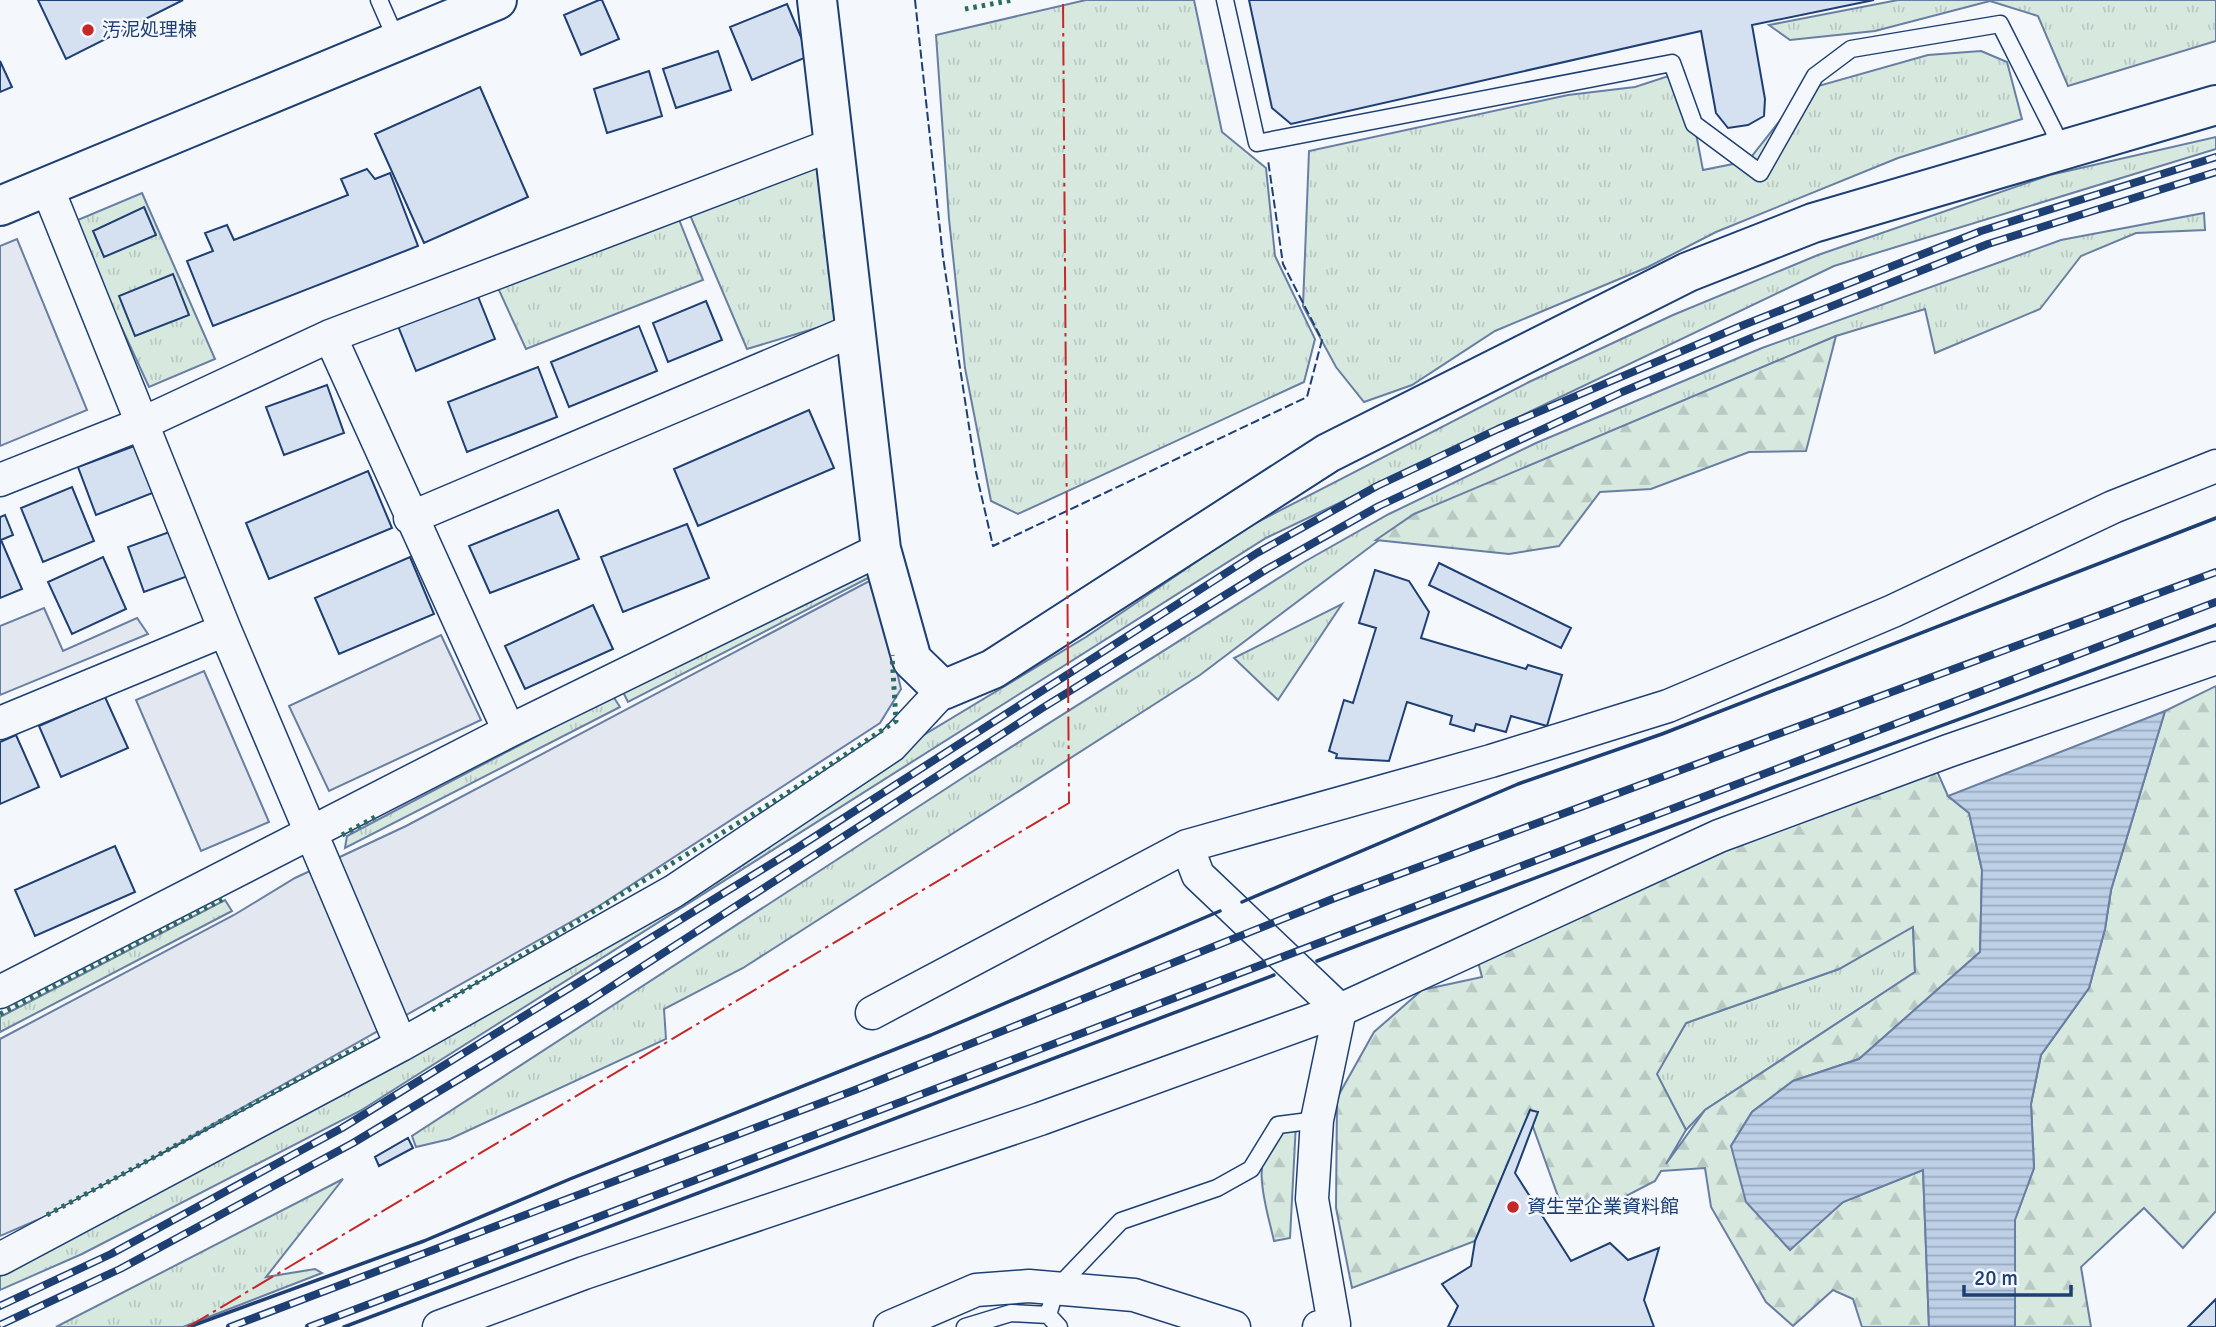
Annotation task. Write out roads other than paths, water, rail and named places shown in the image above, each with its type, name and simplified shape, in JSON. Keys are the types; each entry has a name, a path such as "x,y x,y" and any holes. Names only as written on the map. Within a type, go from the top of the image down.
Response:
{"street":[{"path":"0,206 496,0"},
{"path":"817,0 853,330 881,548 912,660 943,690"},
{"path":"0,1259 401,1045 674,891 891,746 943,690 993,669 1328,453 1688,272 1813,223 2216,105"},
{"path":"0,480 141,424 330,336 832,145"},
{"path":"47,187 225,630 401,1045"},
{"path":"410,518 853,330"},
{"path":"330,336 410,518 509,731"},
{"path":"872,1013 1187,846 1491,761 1668,706 1893,611 2113,507 2216,466"},
{"path":"0,992 509,731 881,548"},
{"path":"0,723 225,630"},
{"path":"439,1327 584,1273 1040,1119 1340,1010 1719,836 1948,751 2216,658"},
{"path":"1187,846 1198,875 1340,1010"},
{"path":"1319,1327 1334,1324 1312,1199 1317,1120 1340,1010"},
{"path":"890,1327 976,1290 1029,1286 1054,1310 1133,1295 1234,1327"}],"lane":[{"path":"379,0 397,41"},
{"path":"1225,0 1257,143 1672,63 1694,124 1760,173 1815,76 1851,49 2000,24 2054,131 2057,151"},
{"path":"965,1327 1011,1313 1054,1310 1121,1221 1217,1188 1251,1169 1278,1125 1317,1120"}],"water":[{"path":"2165,711 2111,890 2105,929 2089,988 2041,1055 2031,1104 2034,1168 2015,1220 2015,1327 1929,1327 1923,1170 1843,1202 1790,1250 1746,1202 1731,1146 1752,1112 1793,1081 1859,1059 1980,952 1982,870 1969,813 1948,796"}],"railway":[{"path":"0,1306 111,1254 342,1128 797,848 1257,553 1377,486 1498,429 1741,326 1981,231 2216,157"},
{"path":"0,1325 120,1269 353,1143 589,1001 1044,707 1267,569 1379,506 1622,392 1749,339 1988,244 2216,172"},
{"path":"230,1327 855,1090 1335,898 2216,572"},
{"path":"309,1327 2216,602"}],"place":[{"name":"汚泥処理棟","path":"88,30"},
{"name":"資生堂企業資料館","path":"1513,1207"}]}
